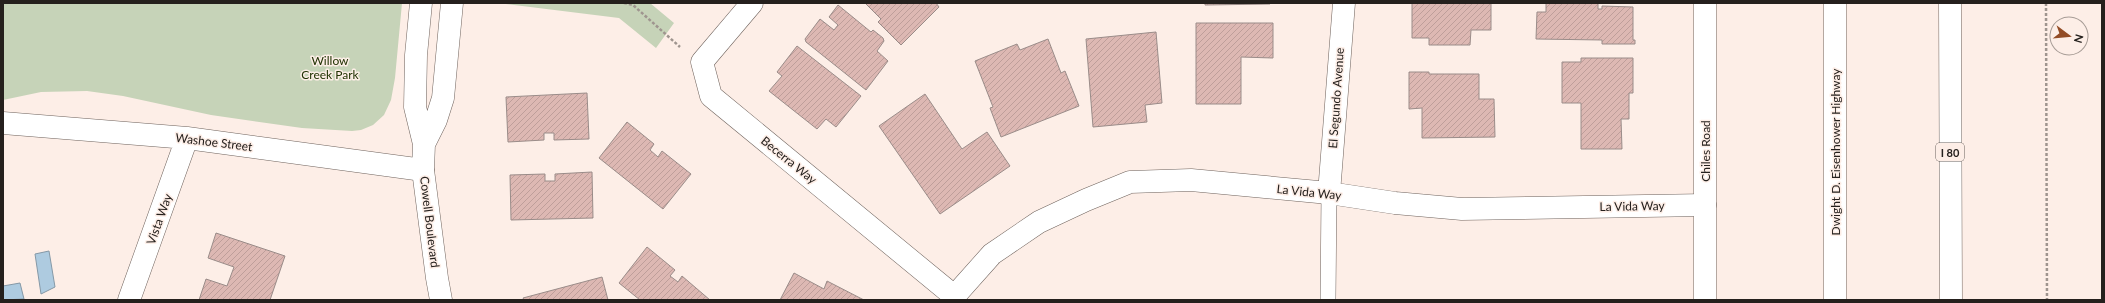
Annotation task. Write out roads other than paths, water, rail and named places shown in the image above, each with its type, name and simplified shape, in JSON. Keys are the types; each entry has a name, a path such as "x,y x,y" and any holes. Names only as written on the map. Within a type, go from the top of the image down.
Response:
{"main road":[{"name":"Cowell Boulevard","path":"421,3 416,55 414,107 424,144 424,170 441,300"},
{"name":"Cowell Boulevard","path":"424,144 436,120 443,98 452,3"},
{"name":"Becerra Way","path":"752,3 702,62 711,96 953,298"},
{"name":"El Segundo Avenue","path":"1329,193 1344,3"},
{"name":"Chiles Road","path":"1705,3 1705,300"},
{"name":"Dwight D. Eisenhower Highway","path":"1835,3 1835,300"},
{"name":"I 80","path":"1950,3 1951,300"},
{"name":"Washoe Street","path":"3,123 187,138 424,170"},
{"name":"Vista Way","path":"129,300 187,138"},
{"name":"La Vida Way","path":"953,298 992,254 1039,222 1086,200 1130,182 1191,180 1329,193 1395,203 1462,208 1705,205"}],"lane":[{"path":"1328,300 1329,193"}],"water":[{"path":"49,251 55,287 41,294 35,254"},
{"path":"20,283 24,299 3,300 3,286"}],"park label":[{"name":"Willow Creek Park","path":"330,67"}]}
